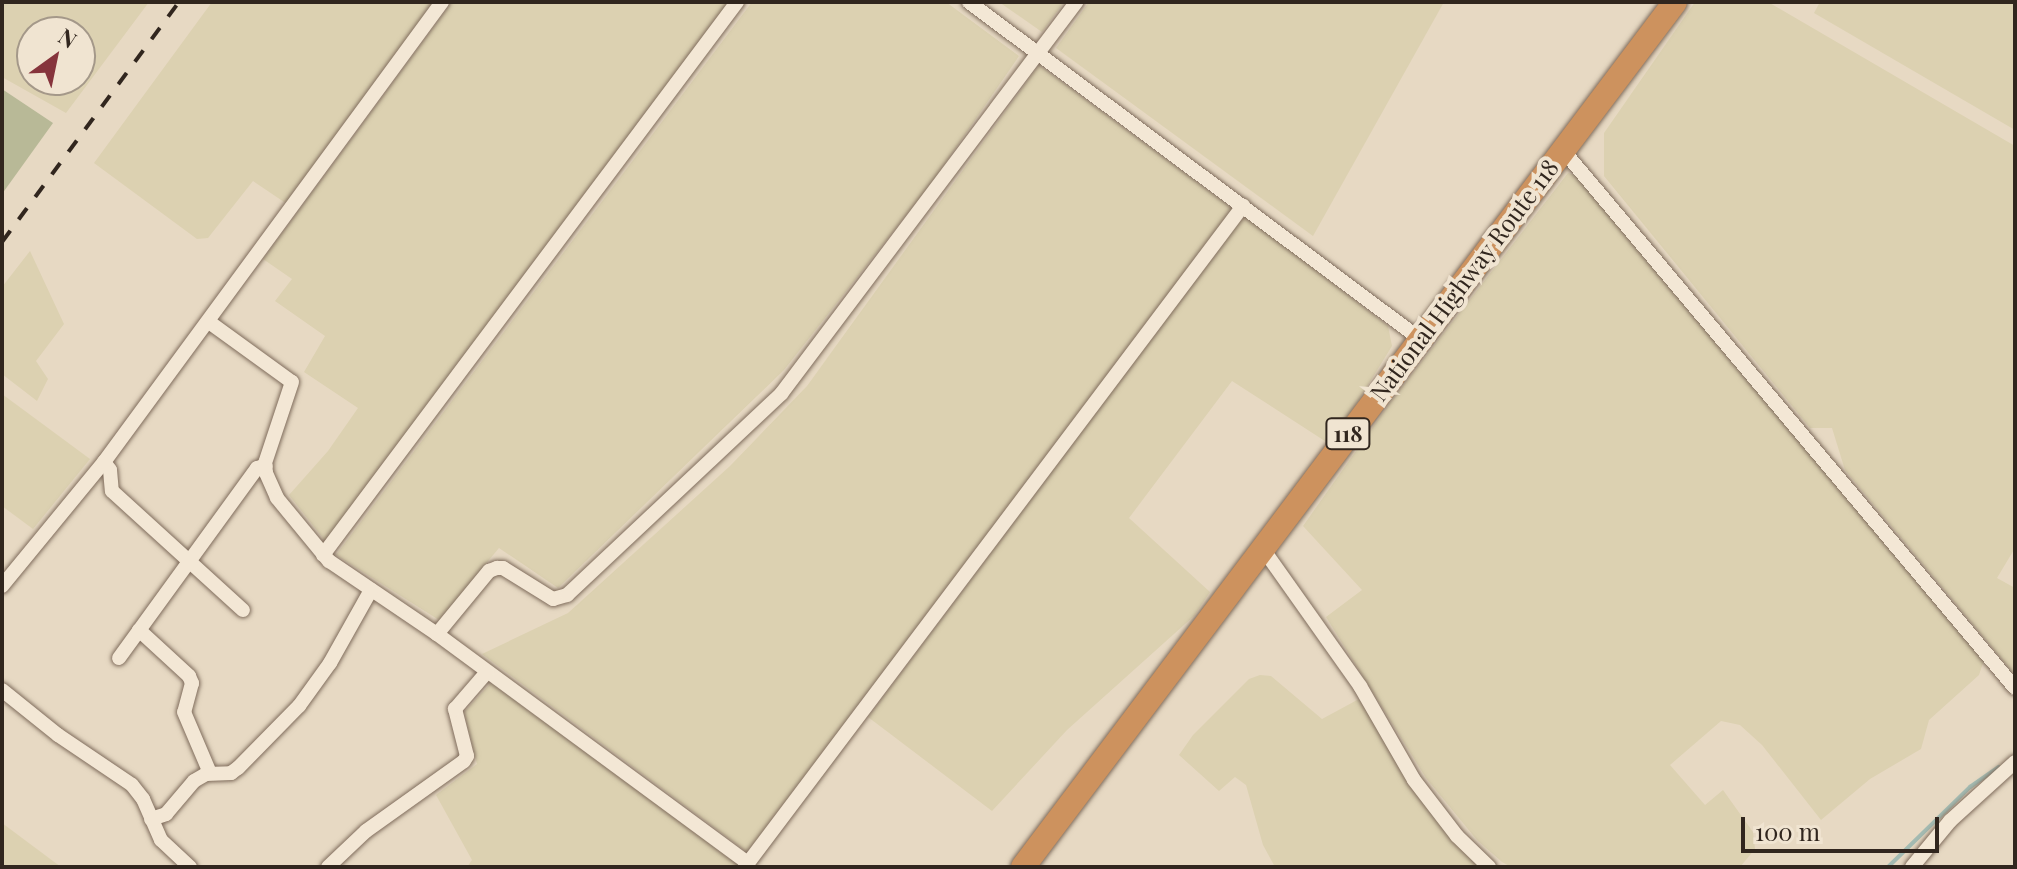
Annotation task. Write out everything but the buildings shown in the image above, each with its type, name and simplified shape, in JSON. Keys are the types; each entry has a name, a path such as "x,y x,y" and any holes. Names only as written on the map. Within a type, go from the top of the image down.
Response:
{"highway":[{"name":"National Highway Route 118","path":"1023,867 1675,2"}],"street":[{"path":"2,586 104,462 442,2"},
{"path":"323,555 737,2"},
{"path":"969,2 1420,339"},
{"path":"437,634 489,571 497,568 503,568 553,599 567,595 726,449 793,382 1076,2"},
{"path":"1562,149 2015,688"},
{"path":"209,322 292,382 266,466 277,498 323,555 437,634 746,865 1243,206"},
{"path":"104,462 110,470 112,491 243,610"},
{"path":"119,658 257,468 266,466"},
{"path":"1263,549 1360,686 1414,780 1457,836 1489,867"},
{"path":"151,819 166,814 194,781 210,773 231,773 238,768 299,706 330,663 371,590"},
{"path":"139,630 189,676 192,683 184,712 210,773"},
{"path":"328,867 366,831 464,761 467,756 455,709 487,672"},
{"path":"2,690 58,735 132,785 161,840 190,867"},
{"path":"1912,867 1950,821 2015,762"}],"shaded area":[{"path":"2,2 149,2 96,73 96,16 16,16 16,85 2,77"},
{"path":"212,2 434,2 287,204 253,181 208,238 197,239 94,163"},
{"path":"452,2 729,2 326,542 289,495 328,451 358,408 304,372 325,336 275,301 292,279 263,259"},
{"path":"752,2 946,2 1019,56 933,181 784,370 558,588 499,548 439,620 336,555"},
{"path":"999,2 1064,2 1042,32"},
{"path":"1089,2 1444,2 1313,236 1056,48"},
{"path":"1695,2 1768,2 2015,146 2015,548 1997,578 2015,588 2015,675 1845,470 1832,428 1810,428 1604,176 1604,133"},
{"path":"1820,2 2015,2 2015,130 1814,13"},
{"path":"1039,65 1233,209 747,852 482,654 568,613 730,466 807,386"},
{"path":"36,96 79,96 66,113"},
{"path":"1568,173 1580,177 1984,660 1979,675 1929,720 1921,749 1870,779 1821,820 1762,745 1740,725 1721,721 1670,765 1705,805 1723,790 1753,832 1755,849 1740,867 1511,867 1502,862 1477,840 1426,778 1326,617 1362,590 1303,526 1392,400"},
{"path":"1244,215 1388,326 1392,346 1331,445 1232,381 1129,518 1210,592 1194,616 1067,730 992,811 868,717"},
{"path":"30,251 64,324 36,361 48,379 37,401 2,374 2,287"},
{"path":"2,394 90,459 33,529 2,506"},
{"path":"1260,675 1271,676 1322,719 1359,699 1410,783 1478,867 1275,867 1263,845 1246,785 1235,777 1219,791 1179,755 1193,735 1249,679"},
{"path":"491,683 738,864 736,867 467,867 472,860 436,795 477,764 464,712"},
{"path":"2,823 61,867 2,867"}],"green space":[{"path":"2,89 53,123 2,194"}],"waterway":[{"path":"1888,867 1970,787 1999,767"}],"railway":[{"path":"2,242 179,2"}]}
